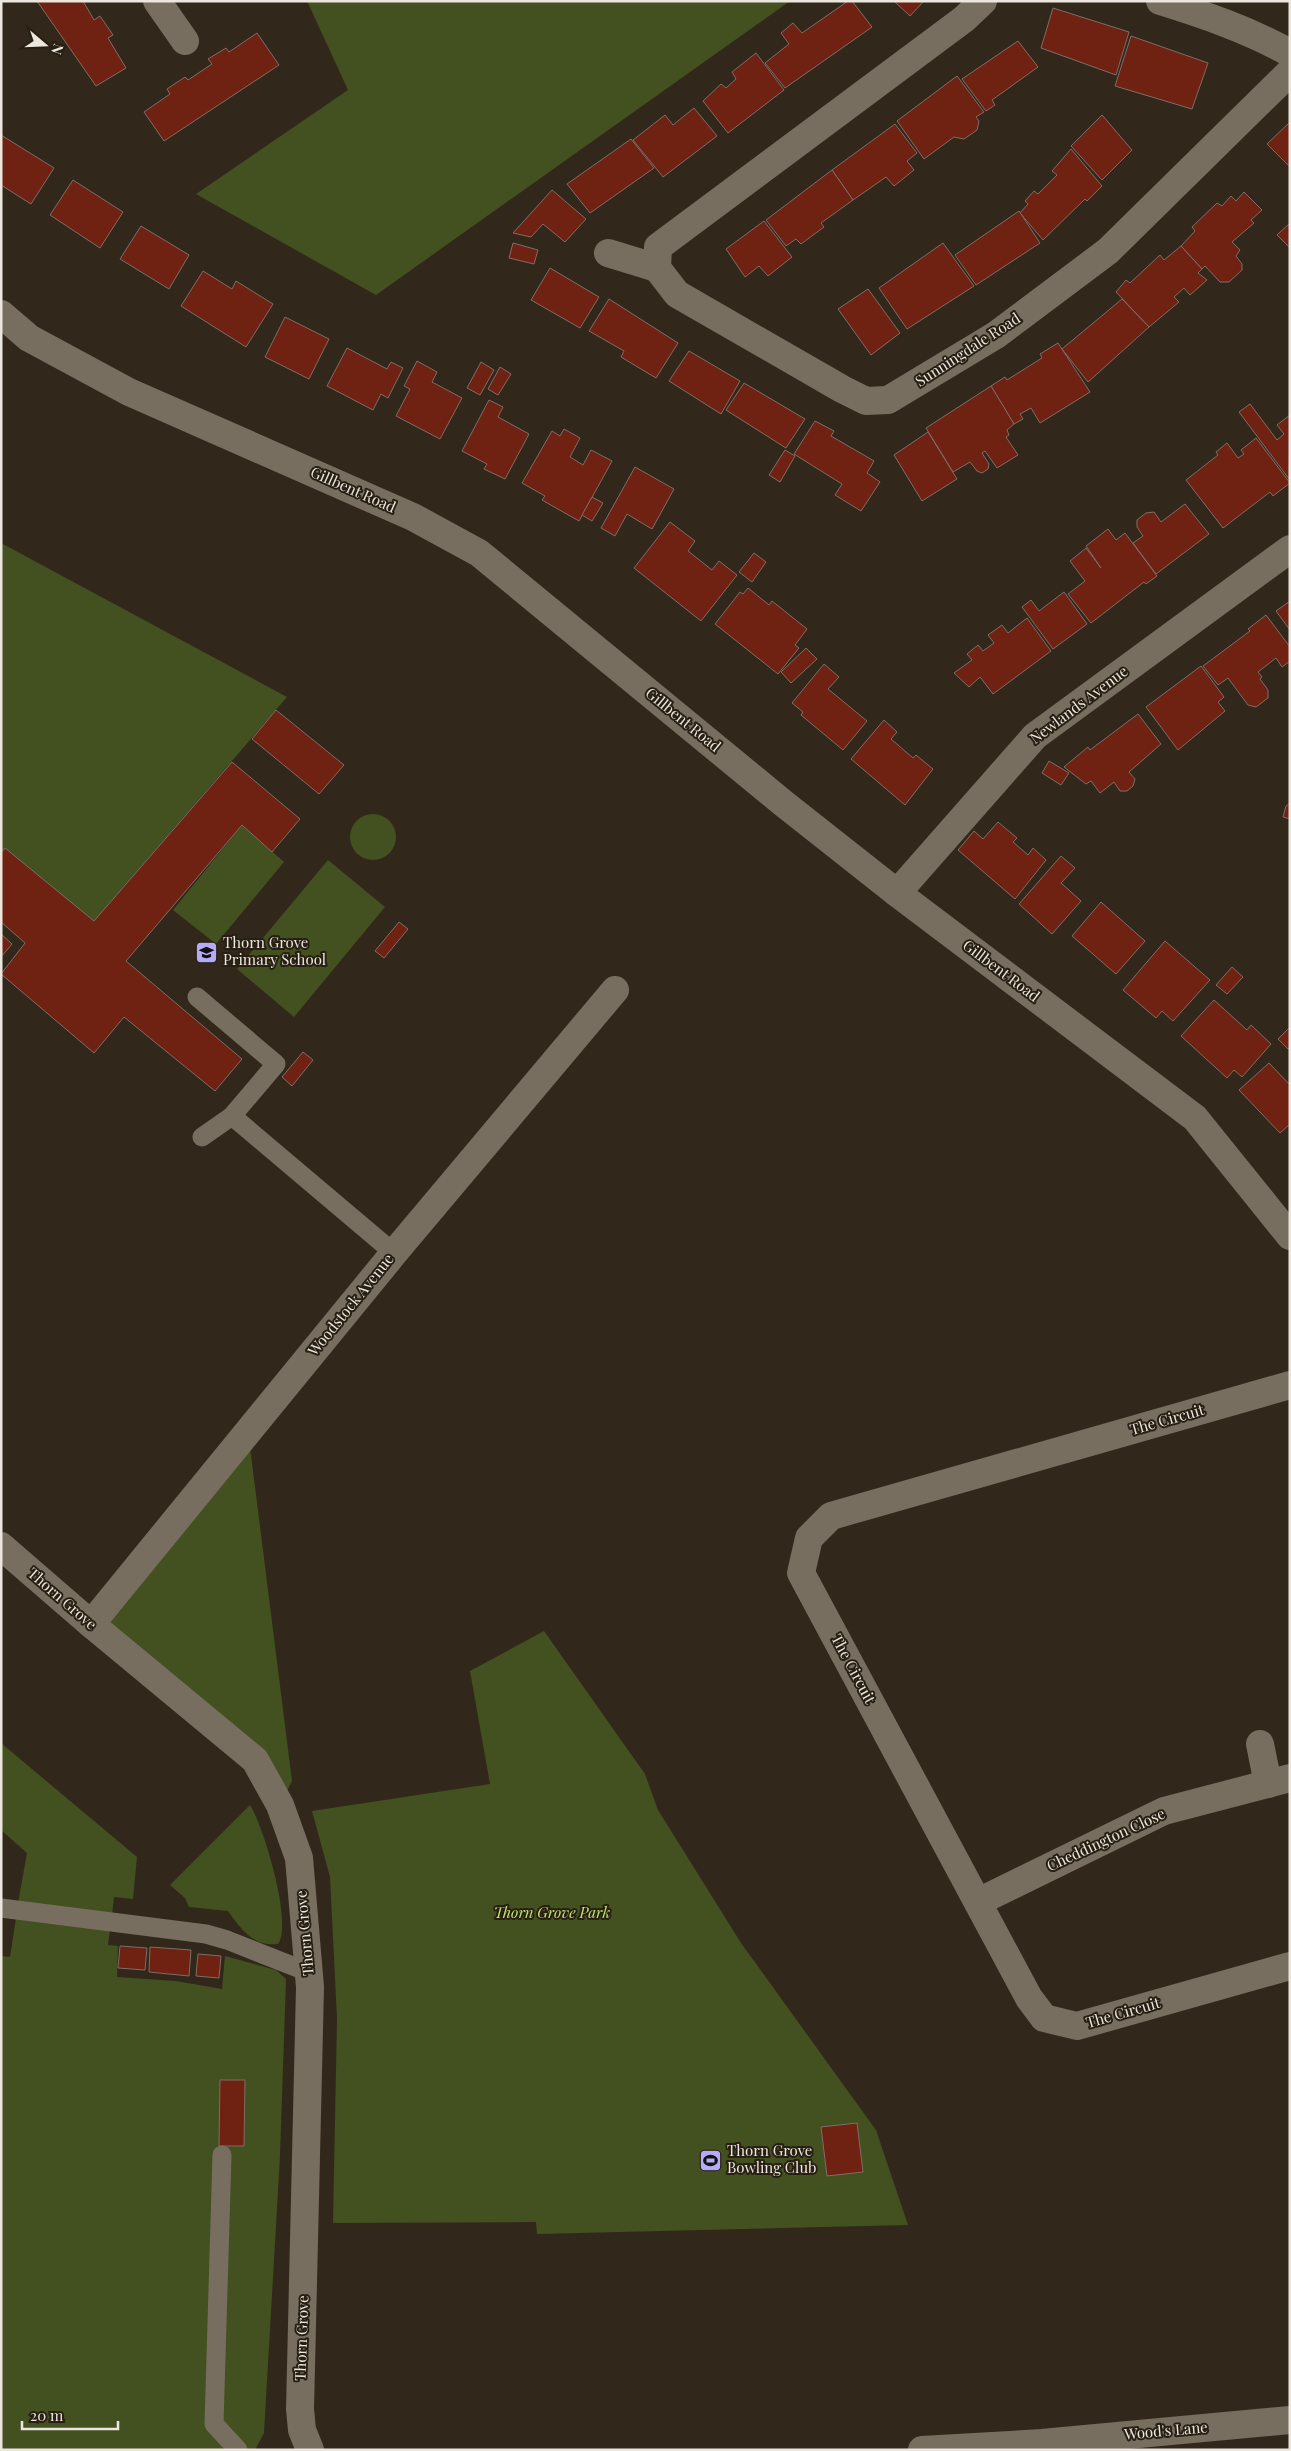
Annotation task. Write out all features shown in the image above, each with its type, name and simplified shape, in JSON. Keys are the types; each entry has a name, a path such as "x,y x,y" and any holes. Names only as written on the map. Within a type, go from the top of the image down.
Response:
{"street":[{"path":"157,1 185,41"},
{"path":"608,253 657,268 658,246 964,19 983,1"},
{"path":"1160,1 1261,37 1290,53"},
{"name":"Sunningdale Road","path":"657,268 677,294 842,390 866,401 888,400 996,336 1108,250 1290,72"},
{"name":"Gillbent Road","path":"1,314 29,338 129,392 413,517 480,553 783,803 897,893 1195,1118 1290,1236"},
{"name":"Newlands Avenue","path":"897,893 1035,736 1290,549"},
{"name":"Woodstock Avenue","path":"90,1624 394,1253 615,990"},
{"name":"The Circuit","path":"1290,1385 831,1516 809,1538 801,1573 1029,1998 1044,2018 1077,2026 1290,1966"},
{"name":"Thorn Grove","path":"1,1546 90,1624 255,1760 280,1805 299,1858 310,1987 300,2409 302,2430 308,2449"},
{"name":"Cheddington Close","path":"978,1902 1164,1811 1279,1781 1260,1744"},
{"name":"Wood's Lane","path":"922,2450 1042,2443 1290,2420"}],"lane":[{"path":"197,996 276,1064 232,1116 202,1137"},
{"path":"232,1116 394,1253"},
{"path":"1,1908 206,1934 227,1940 308,1972"},
{"path":"222,2155 214,2424 238,2450"}],"green space":[{"path":"307,1 790,1 376,295 196,194 348,90"},
{"path":"1,543 287,697 94,921 1,853"},
{"path":"368,814 378,814 392,824 396,837 392,850 386,856 378,860 368,860 354,850 350,842 350,832 360,818"},
{"path":"242,825 284,862 216,944 173,910"},
{"path":"328,860 385,907 294,1017 237,969"},
{"path":"248,1431 292,1781 280,1805 255,1760 91,1624"},
{"name":"Thorn Grove Park","path":"544,1631 645,1774 658,1810 741,1943 876,2130 908,2225 537,2234 536,2222 333,2223 337,2018 330,1877 312,1811 490,1784 470,1671"},
{"path":"1,1743 137,1857 133,1899 114,1897 112,1916 18,1903 27,1853 1,1830"},
{"path":"250,1805 256,1816 275,1875 282,1917 282,1933 278,1944 261,1943 255,1940 243,1930 228,1911 189,1907 185,1898 170,1885"},
{"path":"16,1918 110,1929 108,1945 118,1946 117,1977 176,1981 222,1989 225,1956 276,1970 286,1979 280,2156 264,2433 255,2450 1,2450 1,1956 10,1957"}],"building":[{"path":"37,1 83,1 94,20 100,16 113,35 108,38 126,68 96,86"},
{"path":"848,1 852,1 872,27 785,88 765,63 789,44 781,33 793,23 802,33"},
{"path":"894,1 924,1 910,16"},
{"path":"1053,8 1129,32 1116,75 1041,48"},
{"path":"257,33 279,65 164,141 144,112 170,94 167,89 185,77 188,80 212,64 208,59 226,48 229,52"},
{"path":"1131,36 1208,63 1192,109 1115,86"},
{"path":"1018,41 1038,67 992,100 995,105 986,111 962,79"},
{"path":"756,53 784,90 728,133 703,101 721,84 726,88 736,79 732,72"},
{"path":"957,76 984,112 976,117 979,121 977,130 964,139 954,137 924,159 897,121"},
{"path":"694,108 717,136 663,177 633,140 665,115 673,125"},
{"path":"1102,115 1132,150 1102,180 1071,146"},
{"path":"1290,122 1290,167 1267,144"},
{"path":"895,124 917,153 907,161 914,170 894,186 886,177 853,200 832,170"},
{"path":"1,135 54,168 31,204 1,185"},
{"path":"631,139 654,168 590,213 567,184"},
{"path":"1071,149 1102,186 1087,201 1085,199 1043,240 1020,213 1028,204 1025,201 1034,191 1038,194 1057,175 1052,171"},
{"path":"832,170 853,200 821,223 824,227 801,244 796,239 786,246 766,220"},
{"path":"73,180 123,212 100,248 50,215"},
{"path":"552,190 586,219 565,242 543,224 531,237 513,233"},
{"path":"1244,192 1262,210 1251,220 1254,223 1232,242 1240,250 1236,256 1242,264 1242,270 1229,282 1220,282 1205,266 1202,269 1181,246 1195,231 1192,227 1217,203 1222,206 1231,196 1236,201"},
{"path":"1019,211 1040,243 976,285 955,255"},
{"path":"764,221 792,257 768,276 759,266 745,277 726,249"},
{"path":"1290,223 1290,248 1277,235"},
{"path":"141,226 189,255 169,289 120,259"},
{"path":"513,243 538,250 534,264 509,258"},
{"path":"943,243 974,286 907,329 879,288"},
{"path":"1181,246 1202,269 1198,273 1207,280 1190,295 1184,288 1174,297 1179,302 1149,327 1116,292 1126,280 1130,283 1160,255 1164,260"},
{"path":"550,268 599,297 580,328 531,300"},
{"path":"203,271 232,289 236,281 273,304 246,347 181,306"},
{"path":"868,289 900,333 871,355 838,309"},
{"path":"609,299 678,343 656,378 621,357 624,351 589,331"},
{"path":"1122,299 1149,327 1088,382 1062,349"},
{"path":"285,317 329,339 309,379 265,357"},
{"path":"1058,343 1090,392 1040,423 1031,408 1020,414 1023,419 1014,424 991,386 1005,377 1007,380 1042,358 1040,354"},
{"path":"347,348 387,369 391,362 403,368 388,398 381,394 373,410 327,386"},
{"path":"689,351 740,381 721,414 669,381"},
{"path":"417,361 437,372 432,382 462,398 440,439 396,416 410,389 404,386"},
{"path":"481,362 494,370 480,395 467,388"},
{"path":"500,367 511,374 498,395 488,389"},
{"path":"744,383 805,419 786,448 726,410"},
{"path":"991,386 1014,424 1007,430 1009,435 1006,437 1018,455 997,468 985,451 982,453 989,464 988,469 982,473 977,471 970,462 953,472 926,428"},
{"path":"489,400 503,407 498,417 529,434 505,479 484,469 487,464 462,451"},
{"path":"1250,404 1277,440 1284,434 1277,425 1290,415 1289,479 1239,412"},
{"path":"815,421 834,431 831,436 874,461 867,473 880,482 861,511 835,495 842,484 794,454"},
{"path":"564,429 580,438 570,457 583,465 591,450 612,461 579,521 542,500 545,496 522,483 552,431 560,436"},
{"path":"928,432 957,479 922,501 894,455"},
{"path":"1256,438 1290,483 1273,496 1270,492 1223,528 1186,480 1218,455 1216,452 1227,443 1238,458 1244,454 1241,450"},
{"path":"785,450 795,456 780,482 769,475"},
{"path":"635,467 674,489 652,529 627,514 615,536 601,528"},
{"path":"592,497 603,503 592,521 582,515"},
{"path":"1185,504 1209,534 1156,574 1133,543 1143,536 1137,527 1137,520 1146,513 1154,512 1161,522"},
{"path":"670,522 695,541 688,551 712,570 719,561 737,575 701,621 634,568"},
{"path":"1108,529 1116,540 1125,533 1157,576 1146,584 1144,582 1091,623 1068,594 1085,581 1070,561 1086,548 1101,568 1086,546"},
{"path":"754,553 766,562 752,582 739,572"},
{"path":"748,588 769,605 772,601 807,629 795,645 799,648 778,674 715,624 740,592 743,594"},
{"path":"1064,592 1087,624 1053,649 1022,607 1031,600 1039,611"},
{"path":"1290,601 1290,630 1276,611"},
{"path":"1266,615 1290,647 1290,661 1282,667 1276,658 1258,672 1262,677 1260,679 1268,690 1268,698 1256,707 1248,705 1228,678 1218,685 1203,666 1250,631 1248,629"},
{"path":"1027,618 1051,651 993,694 980,677 969,687 954,673 972,660 967,654 978,645 983,651 994,643 988,635 1002,625 1008,633"},
{"path":"806,648 817,659 791,683 781,672"},
{"path":"824,664 839,677 828,689 867,721 843,750 801,715 803,712 792,703"},
{"path":"1201,666 1224,697 1218,702 1225,711 1178,750 1146,707"},
{"path":"276,710 344,765 319,794 252,739"},
{"path":"1138,714 1161,744 1129,772 1135,779 1133,786 1127,791 1120,791 1114,782 1100,793 1091,781 1086,784 1064,767 1088,747 1090,750"},
{"path":"884,720 897,732 891,739 913,758 916,755 933,769 905,805 851,759"},
{"path":"1049,761 1069,773 1061,785 1042,773"},
{"path":"232,762 300,819 272,852 242,825 126,961 242,1059 215,1091 124,1017 94,1053 1,974 25,943 1,922 1,853 5,848 94,921"},
{"path":"1290,803 1290,819 1283,817 1286,806"},
{"path":"998,822 1017,838 1013,842 1028,855 1033,848 1046,860 1015,899 958,850 974,831 983,839"},
{"path":"1061,856 1075,868 1061,883 1081,901 1052,934 1019,904"},
{"path":"1101,902 1145,941 1116,974 1072,936"},
{"path":"399,922 408,929 384,958 375,951"},
{"path":"1,934 12,944 1,957"},
{"path":"1165,941 1210,980 1173,1021 1162,1011 1156,1018 1123,990"},
{"path":"1232,967 1243,977 1227,994 1216,985"},
{"path":"1214,1000 1247,1030 1251,1025 1271,1044 1242,1077 1234,1070 1227,1078 1181,1036"},
{"path":"1290,1027 1290,1047 1288,1049 1278,1039"},
{"path":"303,1052 313,1060 292,1086 282,1077"},
{"path":"1269,1063 1290,1085 1290,1124 1280,1133 1239,1090"},
{"path":"120,1946 147,1948 145,1970 118,1968"},
{"path":"150,1947 191,1950 189,1976 149,1972"},
{"path":"198,1954 221,1956 219,1978 196,1976"},
{"path":"220,2080 245,2080 244,2146 219,2146"},
{"path":"857,2123 863,2172 827,2176 821,2127"}],"place":[{"name":"Thorn Grove Primary School","path":"207,952"},
{"name":"Thorn Grove Bowling Club","path":"711,2160"}]}
